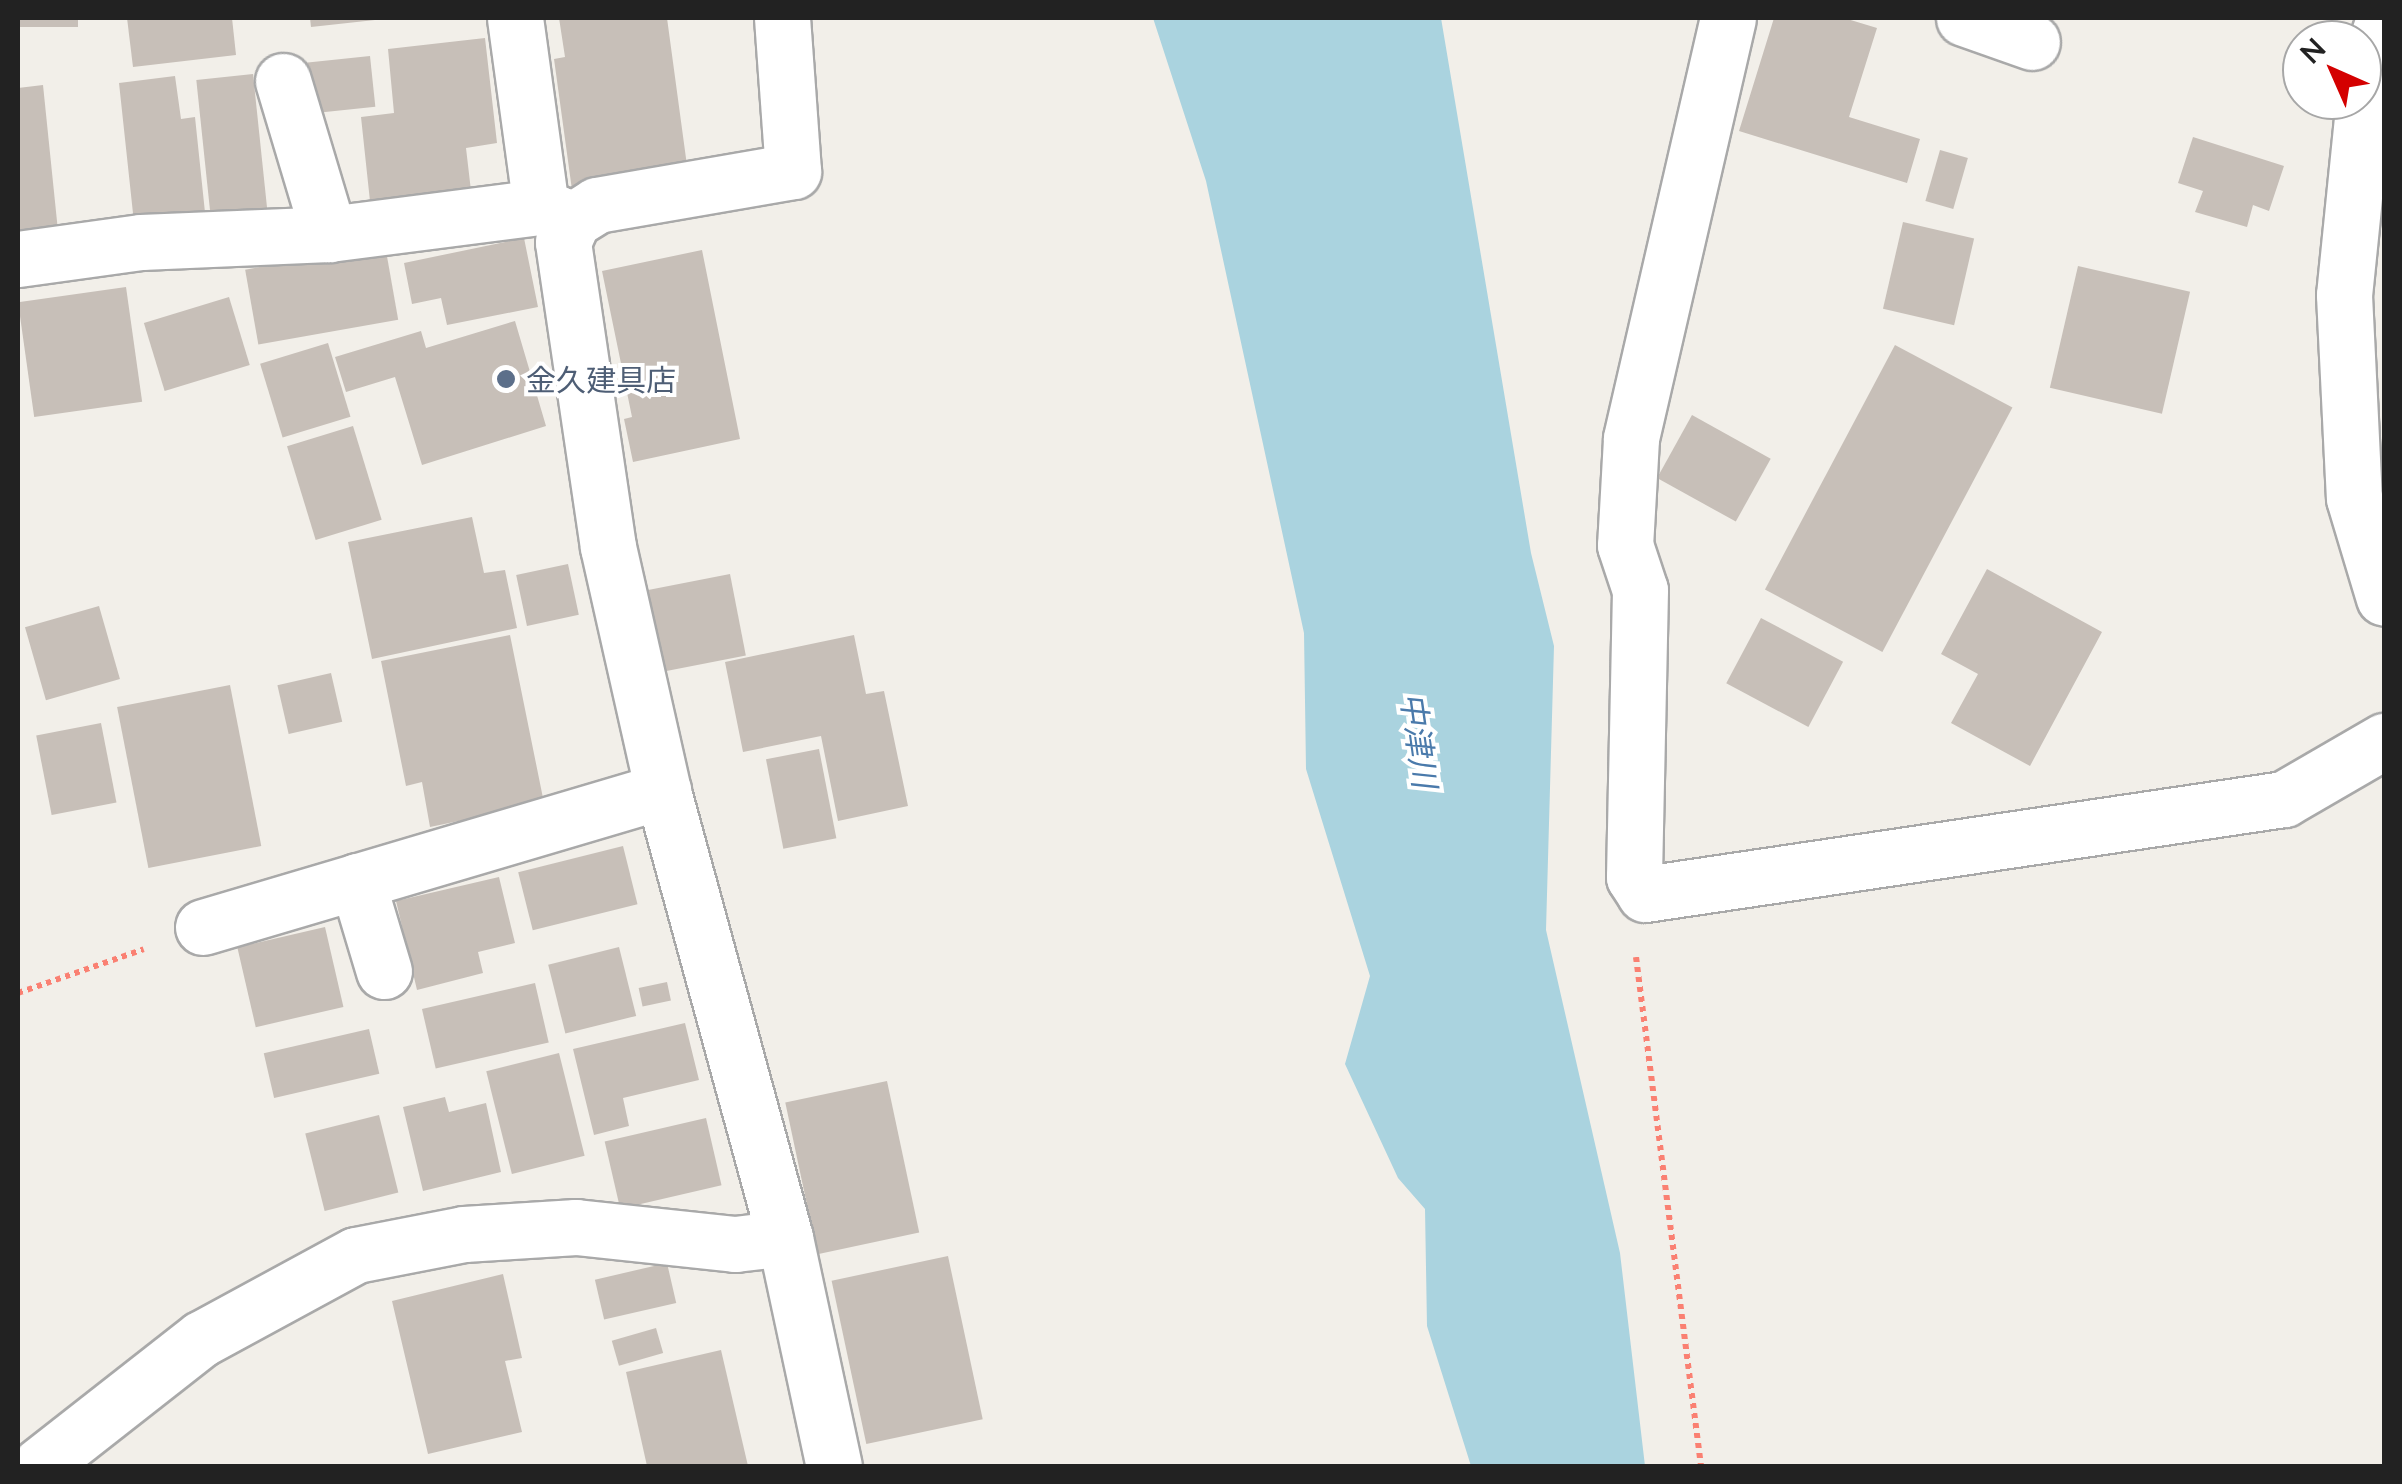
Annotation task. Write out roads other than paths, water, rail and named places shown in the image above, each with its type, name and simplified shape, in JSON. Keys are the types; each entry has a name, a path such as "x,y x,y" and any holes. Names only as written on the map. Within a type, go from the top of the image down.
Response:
{"street":[{"path":"515,18 564,242 608,547 663,791 785,1238 834,1466"},
{"path":"18,258 141,242 329,234 557,214 793,170 782,18"},
{"path":"1728,18 1631,439 1626,545 1640,590 1634,878 1645,894 2284,799 2384,741"},
{"path":"1964,18 2032,42"},
{"path":"2384,19 2366,69 2344,295 2354,498 2384,598"},
{"path":"282,80 329,234"},
{"path":"204,927 663,791"},
{"path":"357,881 384,971"},
{"path":"39,1466 201,1339 356,1255 464,1234 576,1227 735,1244 785,1238"}],"water":[{"name":"中津川","path":"1153,18 1441,18 1531,553 1554,646 1546,930 1620,1253 1645,1466 1471,1466 1427,1326 1425,1209 1398,1178 1345,1064 1370,976 1306,769 1304,633 1206,181"}],"place":[{"name":"金久建具店","path":"506,379"}]}
